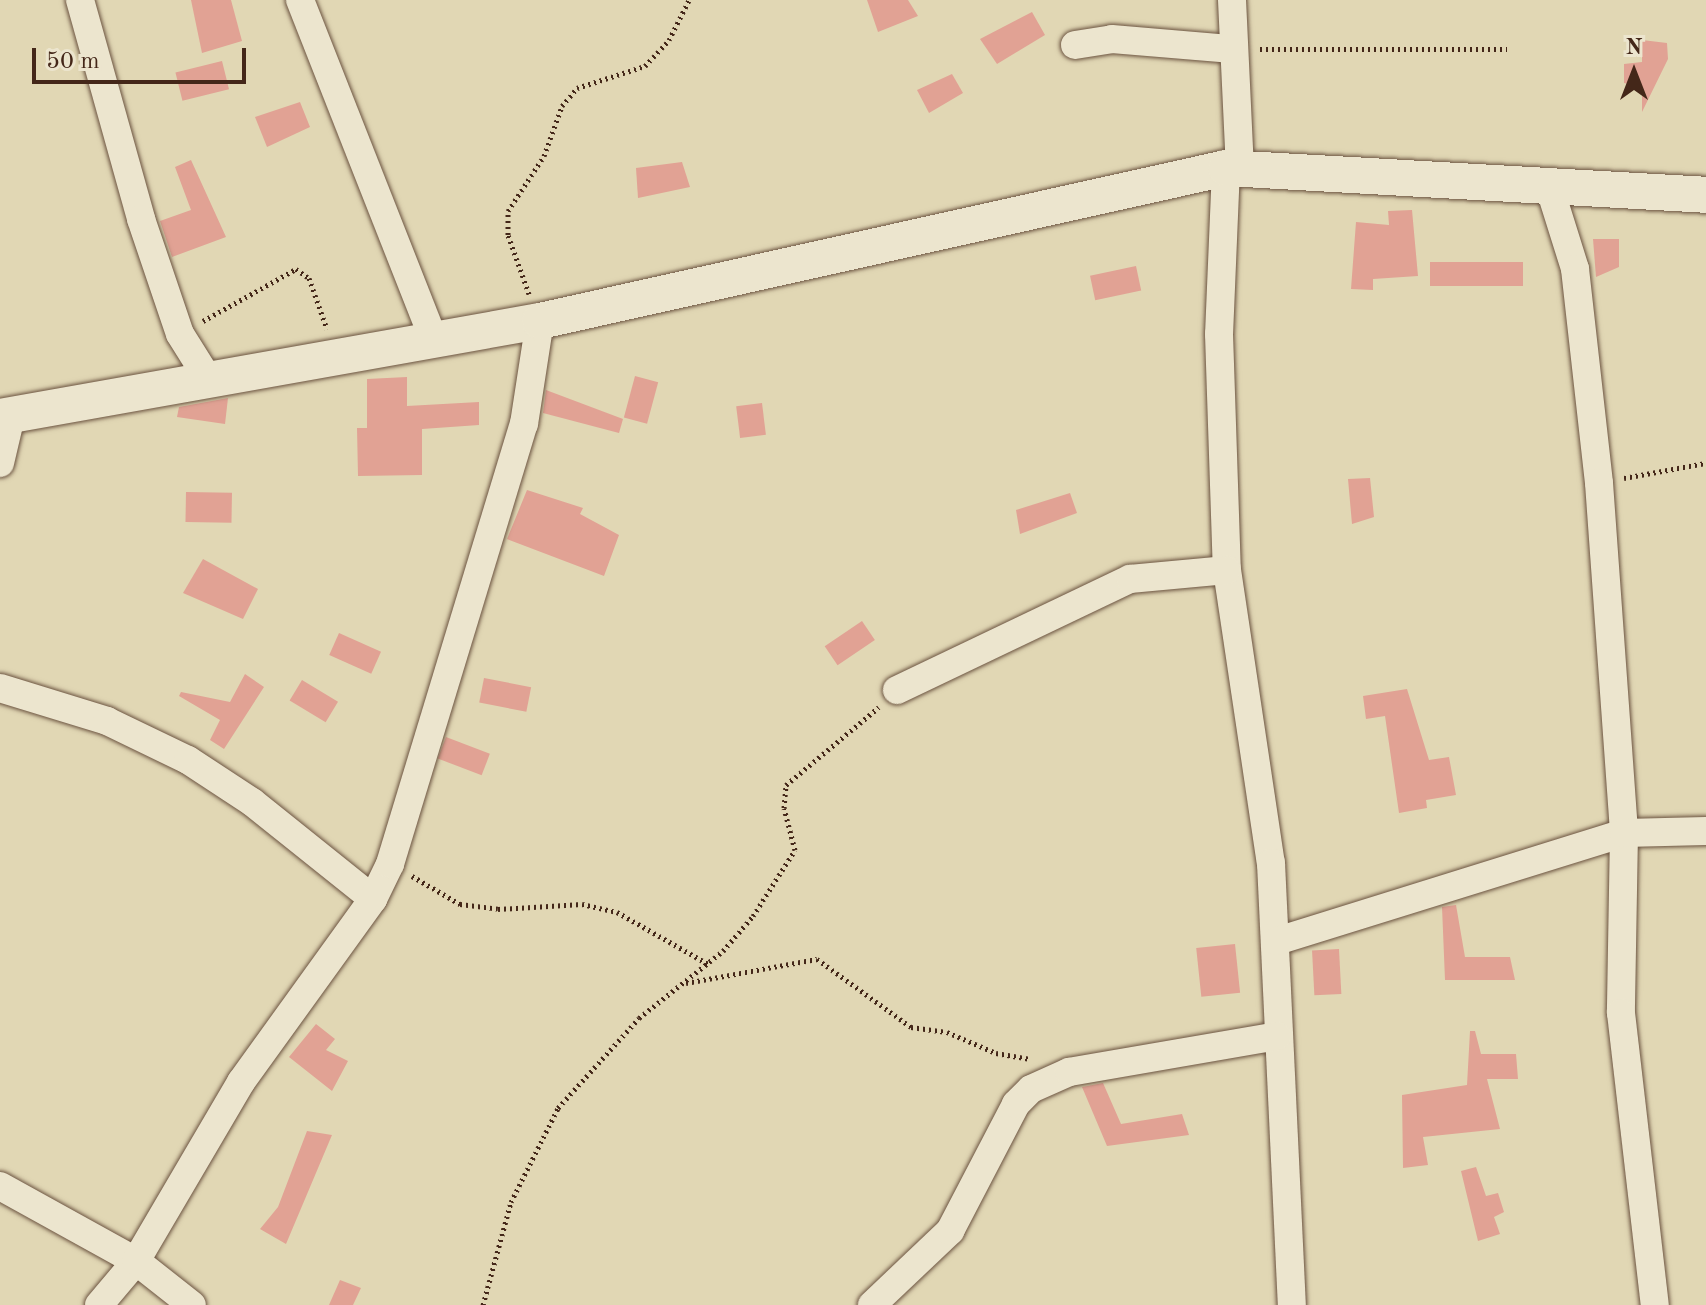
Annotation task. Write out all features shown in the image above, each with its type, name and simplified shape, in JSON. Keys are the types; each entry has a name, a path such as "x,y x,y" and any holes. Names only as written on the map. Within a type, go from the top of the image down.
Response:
{"street":[{"path":"80,0 141,219 180,334 207,377"},
{"path":"300,0 433,338"},
{"path":"1232,0 1233,168 1219,334 1227,570 1271,863 1292,1305"},
{"path":"1075,45 1112,39 1230,49"},
{"path":"0,463 6,416 207,377 540,321 1233,168 1550,189 1706,195"},
{"path":"1550,189 1575,269 1599,483 1624,833 1621,1013 1655,1305"},
{"path":"99,1305 136,1261 241,1082 373,899 390,864 524,424 540,321"},
{"path":"897,690 1130,579 1227,570"},
{"path":"0,688 107,721 188,760 252,802 373,899"},
{"path":"1277,941 1624,833 1706,831"},
{"path":"872,1305 950,1231 1016,1104 1051,1077 1277,1036"},
{"path":"0,1186 136,1261 192,1305"}],"path":[{"path":"540,321 508,235 508,211 544,156 567,98 577,88 645,66 669,40 689,0"},
{"path":"1230,49 1507,49"},
{"path":"180,334 296,269 309,278 336,357"},
{"path":"1599,483 1706,463"},
{"path":"483,1305 511,1202 558,1108 639,1018 708,964 753,916 792,862 795,850 784,808 786,785 897,690"},
{"path":"390,864 460,904 498,909 582,904 617,912 708,964"},
{"path":"685,983 817,959 911,1027 947,1032 996,1053 1083,1069"}],"building":[{"path":"191,0 231,0 242,41 202,53"},
{"path":"867,0 908,0 918,16 878,32"},
{"path":"1032,12 1045,35 997,64 980,39"},
{"path":"1642,40 1667,43 1668,59 1642,112 1642,87 1624,83 1624,64 1642,62"},
{"path":"222,61 229,89 182,101 175,73"},
{"path":"952,74 963,93 929,113 917,90"},
{"path":"300,102 310,127 267,147 255,117"},
{"path":"191,160 226,237 172,257 160,221 191,210 175,167"},
{"path":"682,162 690,187 638,198 636,168"},
{"path":"1412,210 1418,276 1373,279 1373,290 1351,289 1356,222 1389,225 1388,211"},
{"path":"1593,239 1619,239 1619,267 1596,277"},
{"path":"1430,262 1523,262 1523,286 1430,286"},
{"path":"1136,266 1141,290 1095,300 1090,276"},
{"path":"635,376 658,382 647,424 624,418"},
{"path":"407,377 407,406 479,402 479,425 422,429 422,475 358,476 357,428 367,428 367,379"},
{"path":"546,390 623,419 619,433 543,413"},
{"path":"228,398 225,424 177,417 179,407"},
{"path":"762,403 766,435 740,438 736,406"},
{"path":"1370,478 1374,517 1352,524 1348,479"},
{"path":"527,490 583,508 580,514 619,535 604,576 507,539"},
{"path":"186,492 232,493 231,523 185,522"},
{"path":"1070,493 1077,513 1020,534 1016,510"},
{"path":"203,559 258,589 243,619 183,593"},
{"path":"862,621 875,640 838,665 825,646"},
{"path":"339,633 381,652 371,674 329,655"},
{"path":"245,674 264,687 224,749 210,740 220,720 179,696 181,692 230,702"},
{"path":"484,678 531,687 526,712 479,703"},
{"path":"302,680 338,702 326,722 290,701"},
{"path":"1407,689 1429,760 1449,757 1456,795 1426,800 1427,808 1399,813 1385,716 1366,719 1363,696"},
{"path":"446,737 490,754 482,775 438,758"},
{"path":"1456,905 1465,957 1510,957 1515,980 1445,980 1442,907"},
{"path":"1235,944 1240,993 1201,997 1196,948"},
{"path":"1339,949 1341,994 1314,995 1312,950"},
{"path":"316,1024 335,1039 326,1050 348,1061 332,1091 289,1057"},
{"path":"1470,1031 1475,1031 1481,1054 1516,1054 1518,1079 1487,1079 1500,1129 1423,1137 1428,1165 1403,1168 1402,1095 1467,1085"},
{"path":"1103,1083 1121,1124 1182,1114 1189,1135 1107,1146 1082,1087"},
{"path":"307,1131 332,1135 286,1244 260,1229 278,1207"},
{"path":"1476,1167 1486,1196 1498,1193 1504,1212 1494,1217 1500,1234 1478,1241 1461,1171"},
{"path":"340,1280 361,1288 353,1305 329,1305"}]}
